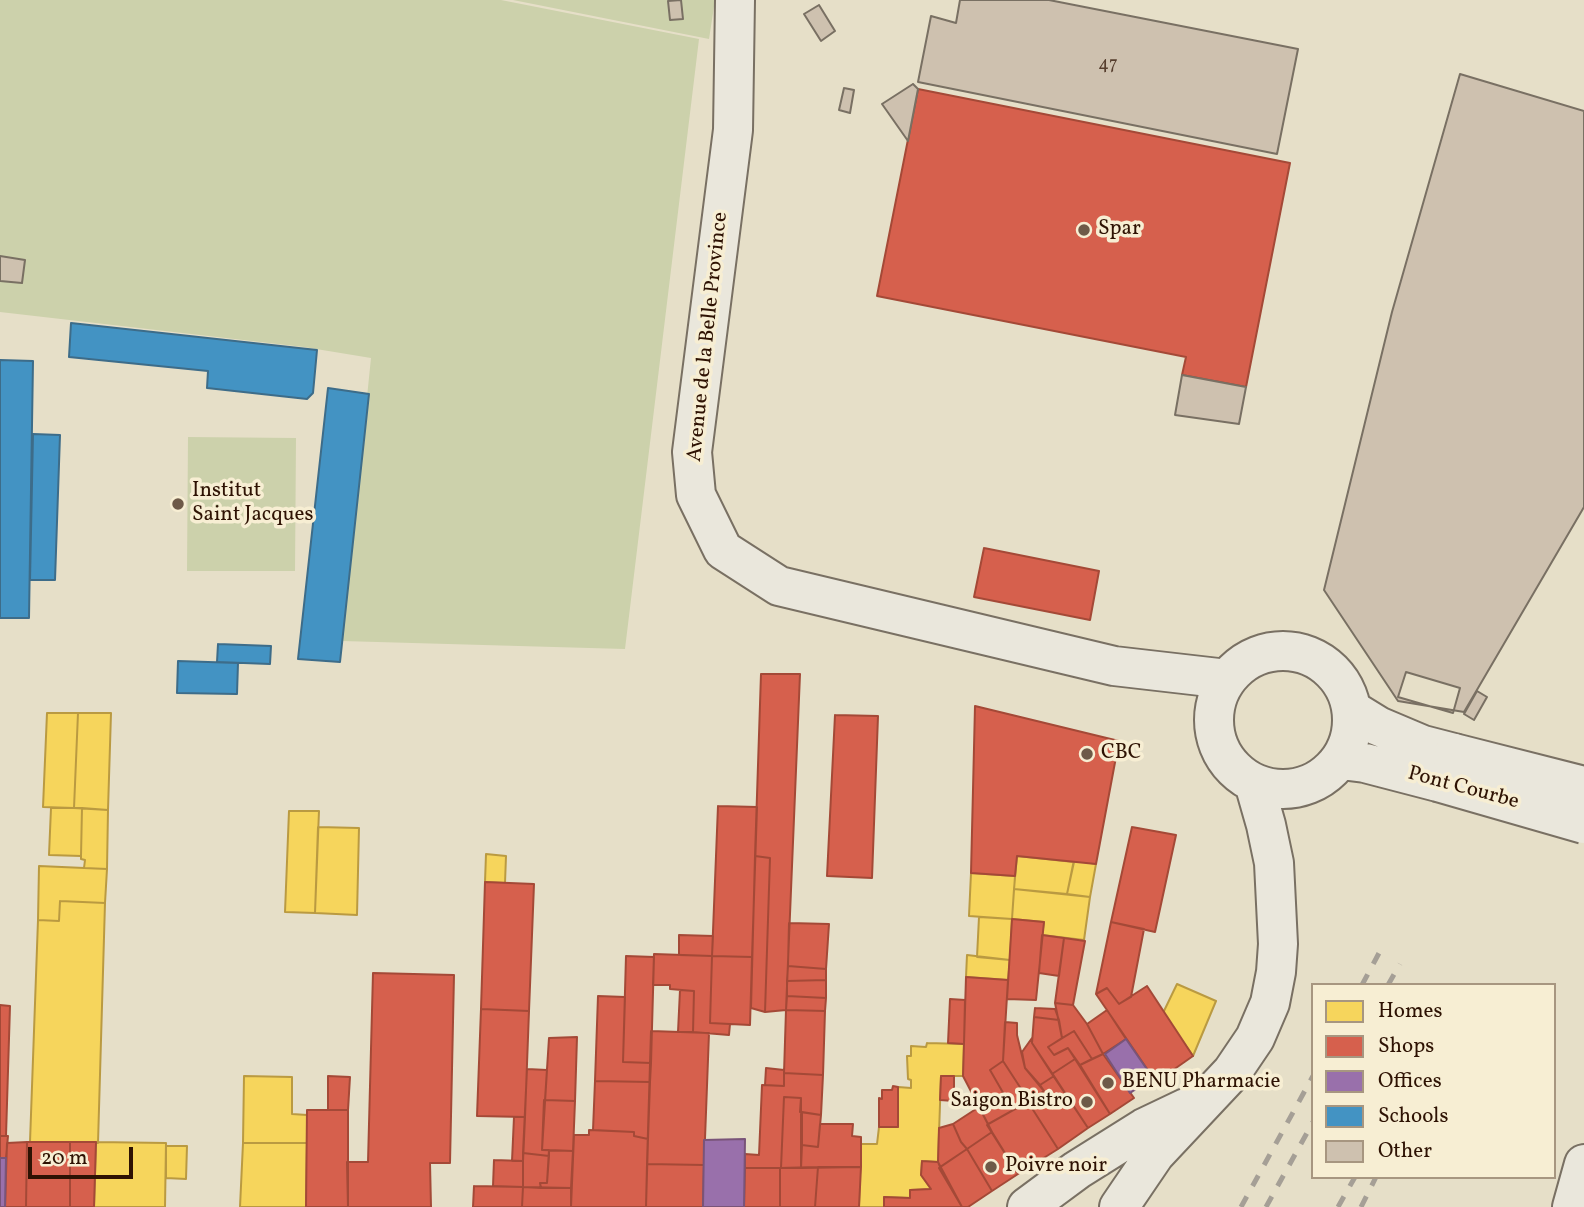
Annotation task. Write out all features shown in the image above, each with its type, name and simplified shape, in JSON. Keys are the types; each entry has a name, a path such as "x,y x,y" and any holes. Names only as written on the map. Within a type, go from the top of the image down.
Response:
{"main road":[{"name":"Avenue de la Belle Province","path":"735,0 733,130 692,452 696,495 723,550 779,586 1114,666 1227,679"},
{"path":"1288,651 1323,663 1337,676 1352,710 1349,744 1341,760 1326,775 1307,786 1283,790 1254,783 1239,775 1225,758 1216,738 1216,703 1227,679 1243,663 1256,656 1288,651"},
{"name":"Avenue de la Belle Province","path":"1114,666 1214,716"},
{"name":"Pont Courbe","path":"1352,710 1389,731 1423,745 1446,768 1584,824"},
{"name":"Pont Courbe","path":"1341,760 1446,768 1584,786"},
{"path":"1119,1207 1132,1184 1155,1154 1232,1072 1255,1038 1270,1003 1278,944 1274,863 1254,783"},
{"path":"1274,863 1288,821 1307,786"},
{"path":"1027,1207 1077,1170 1144,1128 1207,1098"},
{"path":"1572,1207 1584,1164"}],"green space":[{"path":"0,0 501,0 699,39 625,649 342,641 371,358 304,347 0,312"},
{"path":"513,0 715,0 709,39"},
{"path":"188,437 296,438 295,571 187,571"}],"building: Homes":[{"path":"47,713 78,713 74,808 43,807"},
{"path":"78,713 111,713 108,810 74,808"},
{"path":"51,808 82,808 81,856 49,855"},
{"path":"82,808 108,810 107,869 84,868 85,860 81,859"},
{"path":"289,811 319,811 315,913 285,912"},
{"path":"318,827 359,828 357,915 315,913"},
{"path":"486,854 506,856 505,883 485,882"},
{"path":"1017,856 1074,862 1067,894 1014,889"},
{"path":"1074,860 1096,864 1090,897 1067,894"},
{"path":"39,866 107,869 105,903 60,901 59,921 38,920"},
{"path":"971,873 1015,876 1012,919 969,916"},
{"path":"1014,889 1090,897 1084,940 1042,935 1044,922 1012,919"},
{"path":"60,901 105,903 98,1143 30,1142 38,920 59,921"},
{"path":"979,917 1012,919 1010,960 977,957"},
{"path":"967,955 1010,960 1008,980 966,977"},
{"path":"1177,984 1216,1001 1193,1056 1163,1013"},
{"path":"927,1043 964,1044 963,1076 941,1076 938,1162 922,1161 921,1175 931,1189 910,1190 910,1198 884,1197 884,1207 859,1207 861,1144 877,1144 879,1127 898,1127 898,1087 911,1088 907,1056 911,1056 911,1046 926,1047"},
{"path":"244,1076 292,1077 292,1114 307,1115 307,1143 243,1143"},
{"path":"96,1142 166,1143 165,1207 94,1207"},
{"path":"243,1143 307,1143 306,1207 240,1207"},
{"path":"166,1146 187,1146 186,1179 166,1178"}],"building: Shops":[{"name":"Spar","path":"918,89 1290,163 1246,387 1182,375 1186,357 877,296"},
{"path":"984,548 1099,571 1090,620 974,597"},
{"path":"761,674 800,674 786,1010 765,1012 770,858 755,856"},
{"path":"975,706 1119,741 1096,864 1017,856 1015,876 971,873"},
{"path":"835,715 878,716 872,878 827,876"},
{"path":"718,806 757,807 752,957 712,956"},
{"path":"1132,827 1176,835 1155,932 1111,922"},
{"path":"755,856 770,858 765,1012 751,1008"},
{"path":"485,882 534,884 529,1011 481,1009"},
{"path":"1012,919 1044,922 1036,1000 1007,999"},
{"path":"1111,922 1144,929 1131,997 1119,1004 1107,988 1096,994"},
{"path":"789,923 829,924 826,969 788,966"},
{"path":"679,935 713,936 712,956 679,955"},
{"path":"1042,935 1064,938 1059,976 1039,973"},
{"path":"1064,938 1085,941 1073,1005 1055,1003"},
{"path":"654,954 712,956 710,1023 730,1024 729,1035 693,1032 694,991 670,989 670,985 653,985"},
{"path":"626,956 654,957 651,1063 623,1062"},
{"path":"712,956 752,957 750,1025 710,1023"},
{"path":"788,966 826,969 826,980 787,981"},
{"path":"373,973 454,975 450,1163 430,1163 431,1207 348,1207 347,1162 368,1162"},
{"path":"966,977 1008,980 1003,1061 990,1070 1013,1110 988,1124 963,1076"},
{"path":"826,980 826,998 787,996 787,981"},
{"path":"1147,986 1193,1056 1156,1082 1096,994 1107,988 1119,1004"},
{"path":"680,990 694,991 693,1032 678,1032"},
{"path":"598,996 625,997 623,1062 651,1063 650,1082 595,1081"},
{"path":"787,996 826,998 825,1011 786,1010"},
{"path":"950,999 965,1000 964,1044 948,1043"},
{"path":"1055,1003 1073,1005 1103,1054 1092,1059 1074,1031 1062,1038"},
{"path":"0,1005 10,1006 6,1136 0,1136"},
{"path":"1035,1008 1055,1009 1059,1020 1034,1017"},
{"path":"481,1009 529,1011 525,1117 477,1116"},
{"path":"786,1010 825,1011 823,1075 784,1073"},
{"path":"1107,1010 1126,1039 1103,1054 1087,1024"},
{"path":"1034,1017 1059,1020 1062,1038 1048,1047 1054,1055 1068,1048 1075,1059 1052,1074 1032,1043"},
{"path":"1005,1022 1017,1023 1017,1035 1025,1068 1044,1091 1029,1101 1003,1061"},
{"path":"651,1031 709,1033 704,1165 647,1164"},
{"path":"1074,1031 1092,1059 1080,1065 1068,1048 1054,1055 1048,1047"},
{"path":"577,1037 575,1101 545,1100 549,1038"},
{"path":"1032,1038 1032,1043 1054,1076 1040,1085 1025,1068 1022,1052"},
{"path":"1103,1054 1134,1098 1110,1114 1080,1065"},
{"path":"1075,1059 1110,1114 1088,1128 1052,1074"},
{"path":"1003,1061 1029,1101 1013,1110 990,1070"},
{"path":"766,1068 784,1070 784,1086 765,1085"},
{"path":"527,1069 547,1070 542,1150 549,1150 549,1156 523,1153"},
{"path":"784,1073 823,1075 821,1115 800,1112 801,1098 784,1097 781,1168 745,1168 745,1154 759,1155 762,1085 784,1086"},
{"path":"328,1076 350,1077 348,1110 328,1110"},
{"path":"941,1076 954,1076 954,1101 940,1100"},
{"path":"1054,1076 1088,1128 1058,1149 1028,1102 1044,1091 1040,1085"},
{"path":"595,1081 650,1082 648,1139 634,1136 634,1132 593,1130"},
{"path":"893,1086 898,1087 898,1127 879,1127 879,1098 882,1099 882,1090 892,1090"},
{"path":"784,1097 801,1098 801,1168 781,1168"},
{"path":"544,1100 575,1101 573,1151 542,1150"},
{"path":"1028,1102 1058,1149 1018,1174 987,1125"},
{"path":"979,1107 992,1132 967,1149 953,1124"},
{"path":"307,1110 348,1110 348,1207 306,1207"},
{"path":"802,1112 821,1115 818,1147 802,1145"},
{"path":"514,1117 525,1117 523,1161 512,1161"},
{"path":"820,1124 853,1124 852,1136 861,1137 861,1167 801,1168 802,1145 818,1147"},
{"path":"953,1124 967,1149 940,1167 939,1128"},
{"path":"589,1130 634,1132 634,1136 648,1139 646,1207 571,1207 574,1135 589,1135"},
{"path":"992,1132 1018,1174 992,1191 967,1149"},
{"path":"0,1136 8,1136 6,1158 0,1158"},
{"path":"27,1142 70,1142 70,1207 26,1207"},
{"path":"27,1142 26,1207 5,1207 7,1143"},
{"path":"70,1142 96,1142 94,1207 70,1207"},
{"path":"967,1149 992,1191 968,1207 962,1207 939,1168"},
{"path":"549,1150 573,1151 571,1188 541,1188 540,1183 547,1183"},
{"path":"523,1153 549,1156 547,1183 540,1183 541,1188 523,1187"},
{"path":"494,1160 523,1161 523,1187 493,1186"},
{"path":"922,1161 938,1162 962,1207 884,1207 884,1197 910,1198 910,1190 931,1189 921,1175"},
{"path":"647,1164 704,1165 703,1207 646,1207"},
{"path":"818,1167 861,1167 859,1207 815,1207"},
{"path":"818,1167 815,1207 780,1207 780,1168"},
{"path":"745,1168 780,1168 780,1207 744,1207"},
{"path":"474,1186 523,1187 522,1207 473,1207"},
{"path":"523,1187 571,1188 571,1207 522,1207"}],"building: Offices":[{"path":"1126,1039 1153,1078 1130,1093 1105,1054"},
{"path":"745,1139 744,1207 703,1207 704,1140"},
{"path":"0,1158 6,1158 5,1207 0,1207"}],"building: Schools":[{"path":"71,323 317,350 313,393 307,399 207,388 208,371 69,357"},
{"path":"0,360 33,361 29,618 0,618"},
{"path":"328,388 369,394 340,662 298,659"},
{"path":"33,434 60,435 55,580 30,580"},
{"path":"218,644 271,646 270,664 217,662"},
{"path":"178,661 238,663 237,694 177,693"}],"building: Other":[{"path":"681,0 683,19 670,20 668,1"},
{"path":"960,0 1049,0 1298,49 1277,154 918,82 931,16 956,23"},
{"path":"819,5 835,31 821,41 804,14"},
{"path":"1460,74 1584,111 1584,507 1464,712 1398,701 1324,590 1392,312"},
{"path":"913,84 918,89 908,141 882,104"},
{"path":"844,88 854,90 850,113 839,110"},
{"path":"0,256 25,260 22,283 0,281"},
{"path":"1182,375 1246,387 1239,424 1175,415"},
{"path":"1406,672 1460,688 1453,713 1398,697"},
{"path":"1477,691 1487,697 1474,720 1464,714"}],"railway":[{"path":"1363,983 1379,953"},
{"path":"1389,983 1400,964"},
{"path":"1241,1207 1311,1080"},
{"path":"1266,1207 1311,1126"},
{"path":"1338,1207 1354,1179"},
{"path":"1361,1207 1375,1179"}],"place":[{"name":"Spar","path":"1084,230"},
{"name":"Institut Saint Jacques","path":"178,504"},
{"name":"CBC","path":"1087,754"},
{"name":"BENU Pharmacie","path":"1108,1083"},
{"name":"Saigon Bistro","path":"1087,1102"},
{"name":"Poivre noir","path":"991,1167"}]}
